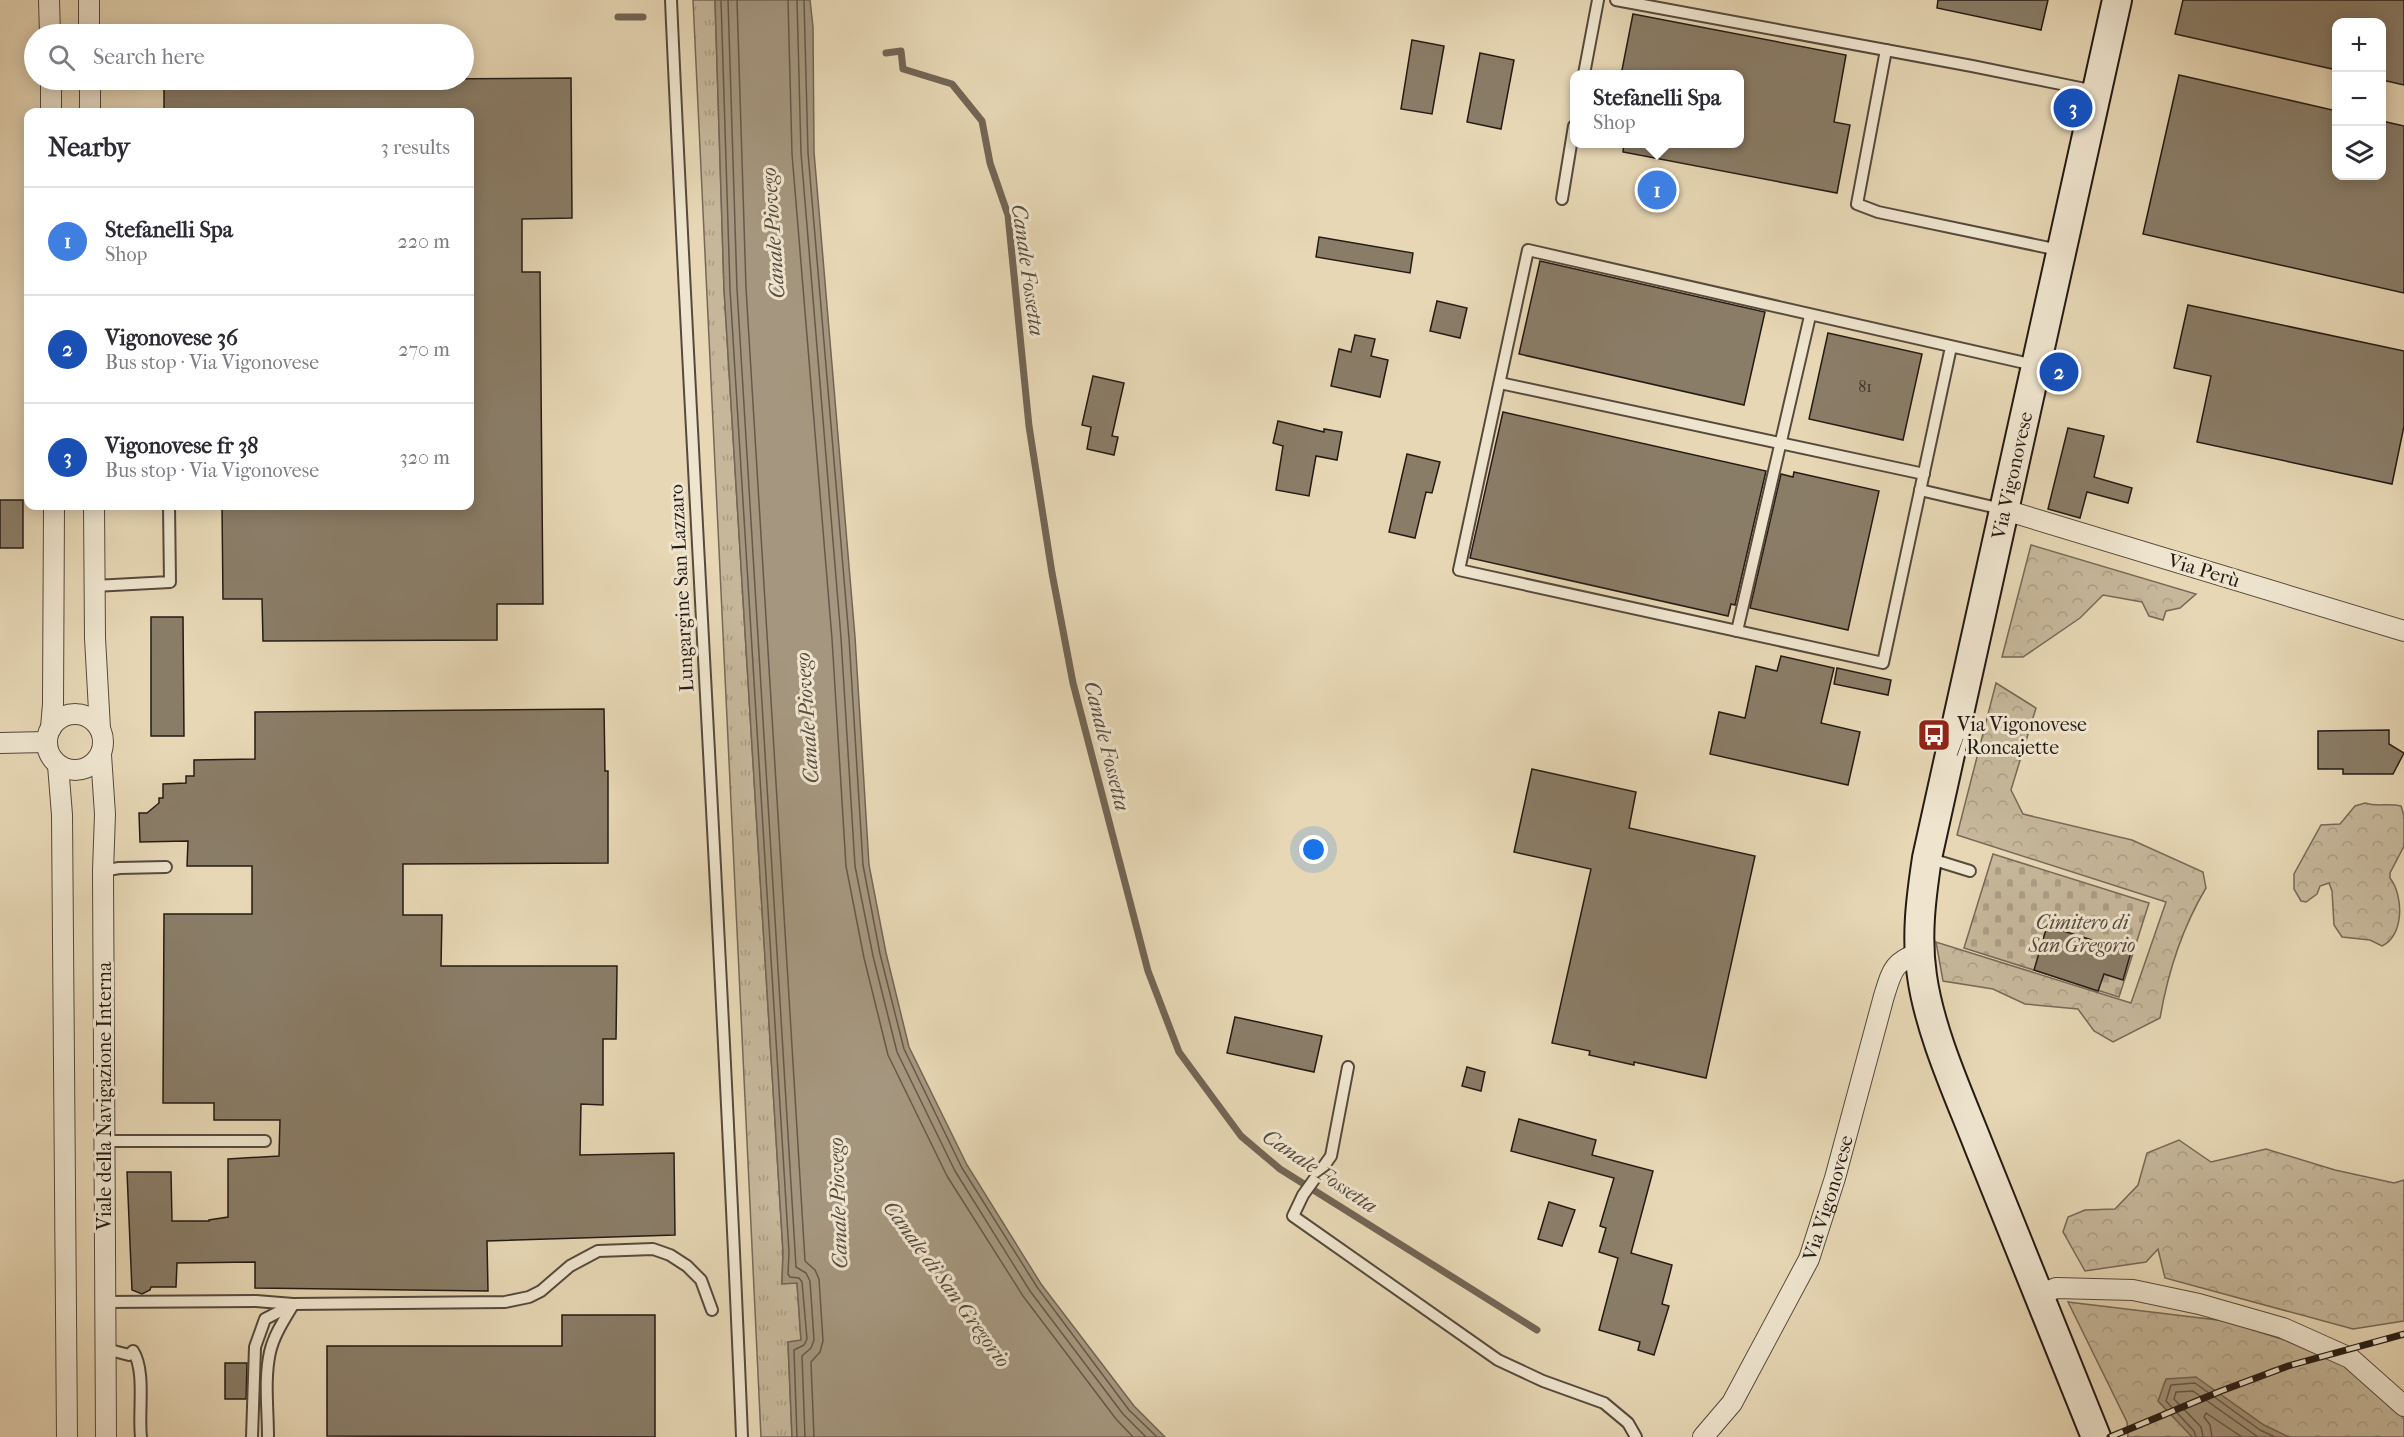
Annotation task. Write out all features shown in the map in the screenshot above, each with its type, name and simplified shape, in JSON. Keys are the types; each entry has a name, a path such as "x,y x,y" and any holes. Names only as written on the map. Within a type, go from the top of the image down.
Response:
{"main road":[{"name":"Via Vigonovese","path":"2096,1437 1957,1090 1934,1026 1927,1002 1919,953 1919,909 1928,858 2117,0"}],"street":[{"path":"50,0 50,24"},
{"path":"89,0 89,24"},
{"path":"51,90 51,108"},
{"path":"90,90 90,108"},
{"path":"49,735 53,704 54,510"},
{"name":"Viale della Navigazione Interna","path":"94,510 95,638 100,729 104,746 101,755 105,814 103,871 106,1437"},
{"name":"Via Perù","path":"2005,510 2404,631"},
{"path":"49,735 56,721 72,714 81,714 92,719 100,729"},
{"path":"0,743 49,735"},
{"name":"Viale della Navigazione Interna","path":"49,735 50,756 58,765 62,815 67,1437"},
{"path":"58,765 67,770 83,770 91,766 101,755"},
{"name":"Via Vigonovese","path":"1703,1437 1732,1403 1809,1259 1835,1178 1893,969 1902,959 1919,953"},
{"path":"2039,1295 2056,1288 2133,1290 2199,1304 2283,1328 2350,1358 2404,1406"}],"lane":[{"name":"Lungargine San Lazzaro","path":"671,0 698,577 731,1173 742,1437"},
{"path":"1585,70 1598,0"},
{"path":"1616,0 2098,92"},
{"path":"1886,50 1857,204 1878,212 2062,251"},
{"path":"1562,199 1571,148"},
{"path":"1951,347 1883,663 1459,570 1528,250 2037,366"},
{"path":"1737,631 1810,316"},
{"path":"1500,383 1924,474"},
{"path":"1920,490 2005,510"},
{"path":"94,586 170,582 169,510"},
{"path":"1928,858 1970,871"},
{"path":"103,871 119,868 166,867"},
{"path":"1348,1067 1331,1156 1303,1195 1293,1216 1498,1360 1543,1381 1604,1402 1628,1423 1636,1437"},
{"path":"104,1141 266,1141"},
{"path":"105,1302 256,1301 293,1304 505,1302 529,1298 541,1291 570,1266 598,1251 653,1249 670,1255 687,1266 701,1280 712,1310"},
{"path":"252,1437 255,1347 264,1319 293,1304"},
{"path":"268,1437 270,1351 293,1304"},
{"path":"106,1349 129,1355 133,1351 140,1361 141,1437"}],"green space":[{"path":"693,0 715,0 724,289 783,1252 782,1283 797,1283 801,1341 788,1343 792,1437 761,1437"},
{"path":"2031,545 2196,594 2180,608 2166,611 2163,620 2149,616 2142,602 2103,595 2080,618 2023,657 2002,657"},
{"path":"1996,683 2036,708 2011,790 2023,814 2132,840 2203,872 2206,888 2197,903 2177,951 2160,1018 2113,1042 2094,1031 2078,1009 2025,1004 1993,989 1943,981 1936,942 2131,1003 2166,902 1957,835"},
{"path":"2365,803 2401,806 2404,816 2404,846 2390,873 2398,895 2400,915 2394,934 2382,946 2370,940 2342,937 2334,925 2332,891 2329,883 2320,886 2317,894 2306,902 2301,901 2294,889 2294,874 2321,825 2340,824 2355,806"},
{"name":"Cimitero di San Gregorio","path":"1993,854 2149,903 2119,997 1964,948"},
{"path":"2179,1140 2211,1162 2266,1149 2335,1170 2394,1183 2404,1180 2404,1321 2353,1329 2165,1278 2158,1249 2146,1262 2085,1271 2063,1232 2068,1217 2085,1210 2115,1209 2138,1185 2147,1153"},
{"path":"2068,1302 2226,1321 2345,1360 2404,1419 2404,1437 2128,1437 2127,1422"}],"water":[{"path":"715,0 810,0 813,27 814,152 855,637 869,865 886,953 909,1047 967,1165 1041,1284 1134,1406 1165,1437 792,1437 788,1342 801,1340 797,1283 782,1284 783,1252 724,289"},
{"path":"2196,1377 2264,1425 2289,1437 2192,1437 2158,1401 2166,1379"}],"building":[{"path":"1938,0 2048,0 2041,30 1937,8"},
{"path":"2183,0 2404,0 2404,85 2386,81 2386,18 2332,18 2332,69 2175,34"},
{"path":"1633,14 1846,55 1834,122 1850,125 1837,193 1623,152 1624,148 1744,148 1744,70 1622,70"},
{"path":"1412,40 1444,46 1432,114 1401,109"},
{"path":"1480,53 1514,60 1501,129 1467,122"},
{"path":"2179,75 2332,110 2332,180 2386,180 2386,122 2404,126 2404,293 2143,234"},
{"path":"571,78 572,218 522,219 522,272 540,272 543,604 497,604 497,640 263,641 262,599 223,599 222,510 474,510 474,108 164,108 164,90 474,90 474,79"},
{"path":"1319,237 1413,253 1410,273 1316,257"},
{"path":"1540,261 1765,312 1744,405 1519,354"},
{"path":"1437,301 1467,308 1460,338 1430,331"},
{"path":"2188,305 2404,351 2404,426 2392,484 2197,442 2211,376 2174,368"},
{"path":"1828,333 1922,354 1903,440 1809,419"},
{"path":"1355,335 1375,339 1371,356 1388,360 1380,397 1331,386 1339,349 1351,352"},
{"path":"1093,376 1124,383 1112,436 1118,437 1114,455 1087,449 1091,427 1082,425"},
{"path":"1503,412 1766,471 1735,605 1731,604 1728,616 1470,558"},
{"path":"1278,421 1324,432 1324,429 1342,432 1337,460 1316,456 1309,496 1276,490 1283,446 1273,443"},
{"path":"2068,428 2104,436 2094,477 2132,488 2128,503 2087,492 2080,518 2048,509"},
{"path":"1407,454 1440,462 1432,493 1426,492 1415,538 1389,532"},
{"path":"1794,472 1879,491 1848,630 1750,608 1781,474 1793,477"},
{"path":"0,500 23,500 23,548 0,548"},
{"path":"151,617 183,617 184,736 151,736"},
{"path":"1781,656 1834,668 1821,723 1860,732 1848,785 1710,754 1719,712 1745,718 1756,666 1777,671"},
{"path":"1837,668 1891,680 1888,695 1834,684"},
{"path":"604,709 605,771 608,771 608,863 403,864 403,915 442,915 441,966 617,966 616,1039 603,1039 603,1105 581,1104 580,1155 674,1153 675,1235 487,1241 488,1291 255,1288 255,1262 177,1263 176,1287 151,1287 142,1294 132,1290 127,1172 171,1172 172,1221 209,1221 228,1217 228,1159 279,1156 280,1120 214,1120 214,1103 163,1103 164,914 252,914 252,866 187,866 188,841 140,842 139,813 147,813 159,803 159,798 163,798 163,784 186,783 186,776 194,776 194,760 255,759 255,712"},
{"path":"2389,730 2389,744 2404,753 2393,774 2343,774 2343,769 2318,769 2318,731"},
{"path":"1532,769 1636,792 1629,828 1755,856 1706,1078 1634,1062 1634,1065 1589,1055 1590,1051 1552,1043 1591,869 1514,852"},
{"path":"2047,926 2131,952 2123,980 2104,974 2098,991 2034,970"},
{"path":"1235,1017 1322,1036 1314,1072 1227,1053"},
{"path":"1467,1067 1485,1072 1481,1091 1462,1086"},
{"path":"1519,1119 1596,1140 1592,1155 1653,1171 1631,1253 1672,1265 1662,1304 1669,1306 1654,1355 1638,1350 1640,1342 1599,1330 1618,1258 1599,1252 1606,1228 1600,1226 1614,1178 1511,1151"},
{"path":"1549,1202 1575,1210 1562,1246 1538,1239"},
{"path":"562,1315 655,1315 655,1437 327,1436 327,1346 562,1346"},
{"path":"225,1363 247,1363 246,1399 225,1399"}],"waterway":[{"name":"Canale Fossetta","path":"618,17 643,17"},
{"name":"Canale Fossetta","path":"886,53 901,51 903,69 952,84 982,121 990,163 1008,215 1029,426 1052,573 1073,683 1148,971 1179,1052 1241,1136 1280,1169 1537,1330"}],"railway":[{"path":"2110,1437 2288,1366 2404,1334"}],"place":[{"name":"Vigonovese fr 38","path":"2073,108"},
{"name":"Stefanelli Spa","path":"1657,190"},
{"name":"Vigonovese 36","path":"2059,372"},
{"name":"Via Vigonovese / Roncajette","path":"1934,735"}],"water label":[{"name":"Canale Piovego","path":"773,233"},
{"name":"Canale Piovego","path":"807,718"},
{"name":"Canale Piovego","path":"838,1203"},
{"name":"Canale di San Gregorio","path":"947,1284"}]}
